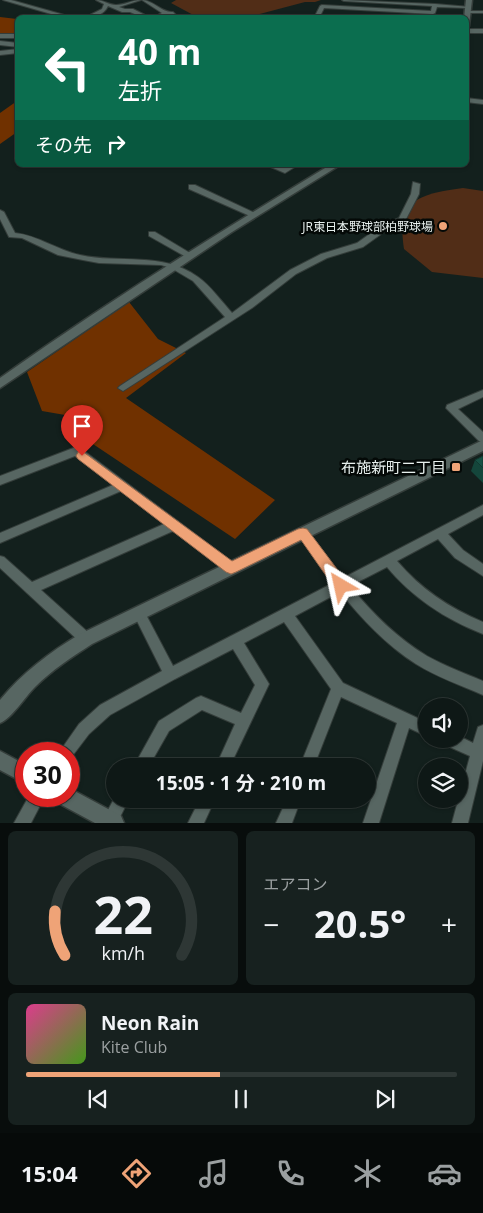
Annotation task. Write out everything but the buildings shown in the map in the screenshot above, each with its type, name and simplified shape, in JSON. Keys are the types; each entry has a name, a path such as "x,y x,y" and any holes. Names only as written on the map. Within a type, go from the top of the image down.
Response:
{"street":[{"path":"5,0 57,15"},
{"path":"100,0 114,8 142,15"},
{"path":"114,8 139,0"},
{"path":"144,0 166,13 161,15"},
{"path":"344,0 469,6 483,12"},
{"path":"381,15 385,1"},
{"path":"93,15 104,10 107,4"},
{"path":"318,15 322,6 349,10 382,10 410,15 433,15 435,5"},
{"path":"131,15 137,13"},
{"path":"469,31 483,31"},
{"path":"0,36 15,36"},
{"path":"0,43 15,48"},
{"path":"0,53 15,48"},
{"path":"469,95 483,96"},
{"path":"469,100 483,102"},
{"path":"274,167 285,171 292,167"},
{"path":"0,384 67,336 175,267 253,214 332,167"},
{"path":"124,388 231,318 300,268 324,256 360,245 381,230 402,219 415,194 416,184"},
{"path":"192,187 253,214"},
{"path":"0,212 12,235 24,236 61,253 99,261 161,263 175,267 196,279 231,318"},
{"path":"152,234 191,256"},
{"path":"483,393 451,408 483,438"},
{"path":"0,714 9,702 37,674 68,649 483,445"},
{"path":"1,480 76,451 231,568"},
{"path":"0,538 122,486"},
{"path":"74,742 84,729 105,710 483,510"},
{"path":"30,589 174,525"},
{"path":"303,533 341,586 379,628 396,642 436,668 483,688"},
{"path":"440,533 459,554 483,571"},
{"path":"388,560 403,578 427,600 455,617 483,628"},
{"path":"0,561 86,639"},
{"path":"139,613 170,674"},
{"path":"286,614 338,688 418,726"},
{"path":"227,758 262,684 235,641"},
{"path":"310,758 338,688"},
{"path":"146,758 164,726 201,703 244,721"},
{"path":"371,823 405,720"},
{"path":"460,823 483,732"},
{"path":"468,748 478,752"},
{"path":"0,760 15,769"},
{"path":"80,804 111,822 118,808"},
{"path":"22,823 31,807"},
{"path":"196,823 204,808"},
{"path":"284,823 290,808"}],"shaded area":[{"path":"176,0 321,0 305,2 256,15 193,15 171,3"},
{"path":"0,17 15,19 15,34 0,38"},
{"path":"15,102 15,133 0,144 0,113"},
{"name":"JR東日本野球部柏野球場","path":"463,188 483,191 483,278 432,272 404,249 402,232 404,219 408,209 414,202 435,193"},
{"path":"129,302 158,339 186,353 126,398 275,500 235,539 75,432 65,415 42,411 27,372"}],"place":[{"name":"JR東日本野球部柏野球場","path":"443,226"},
{"name":"布施新町二丁目","path":"456,467"}],"route":[{"path":"82,456 231,568 303,533 341,586"}]}
